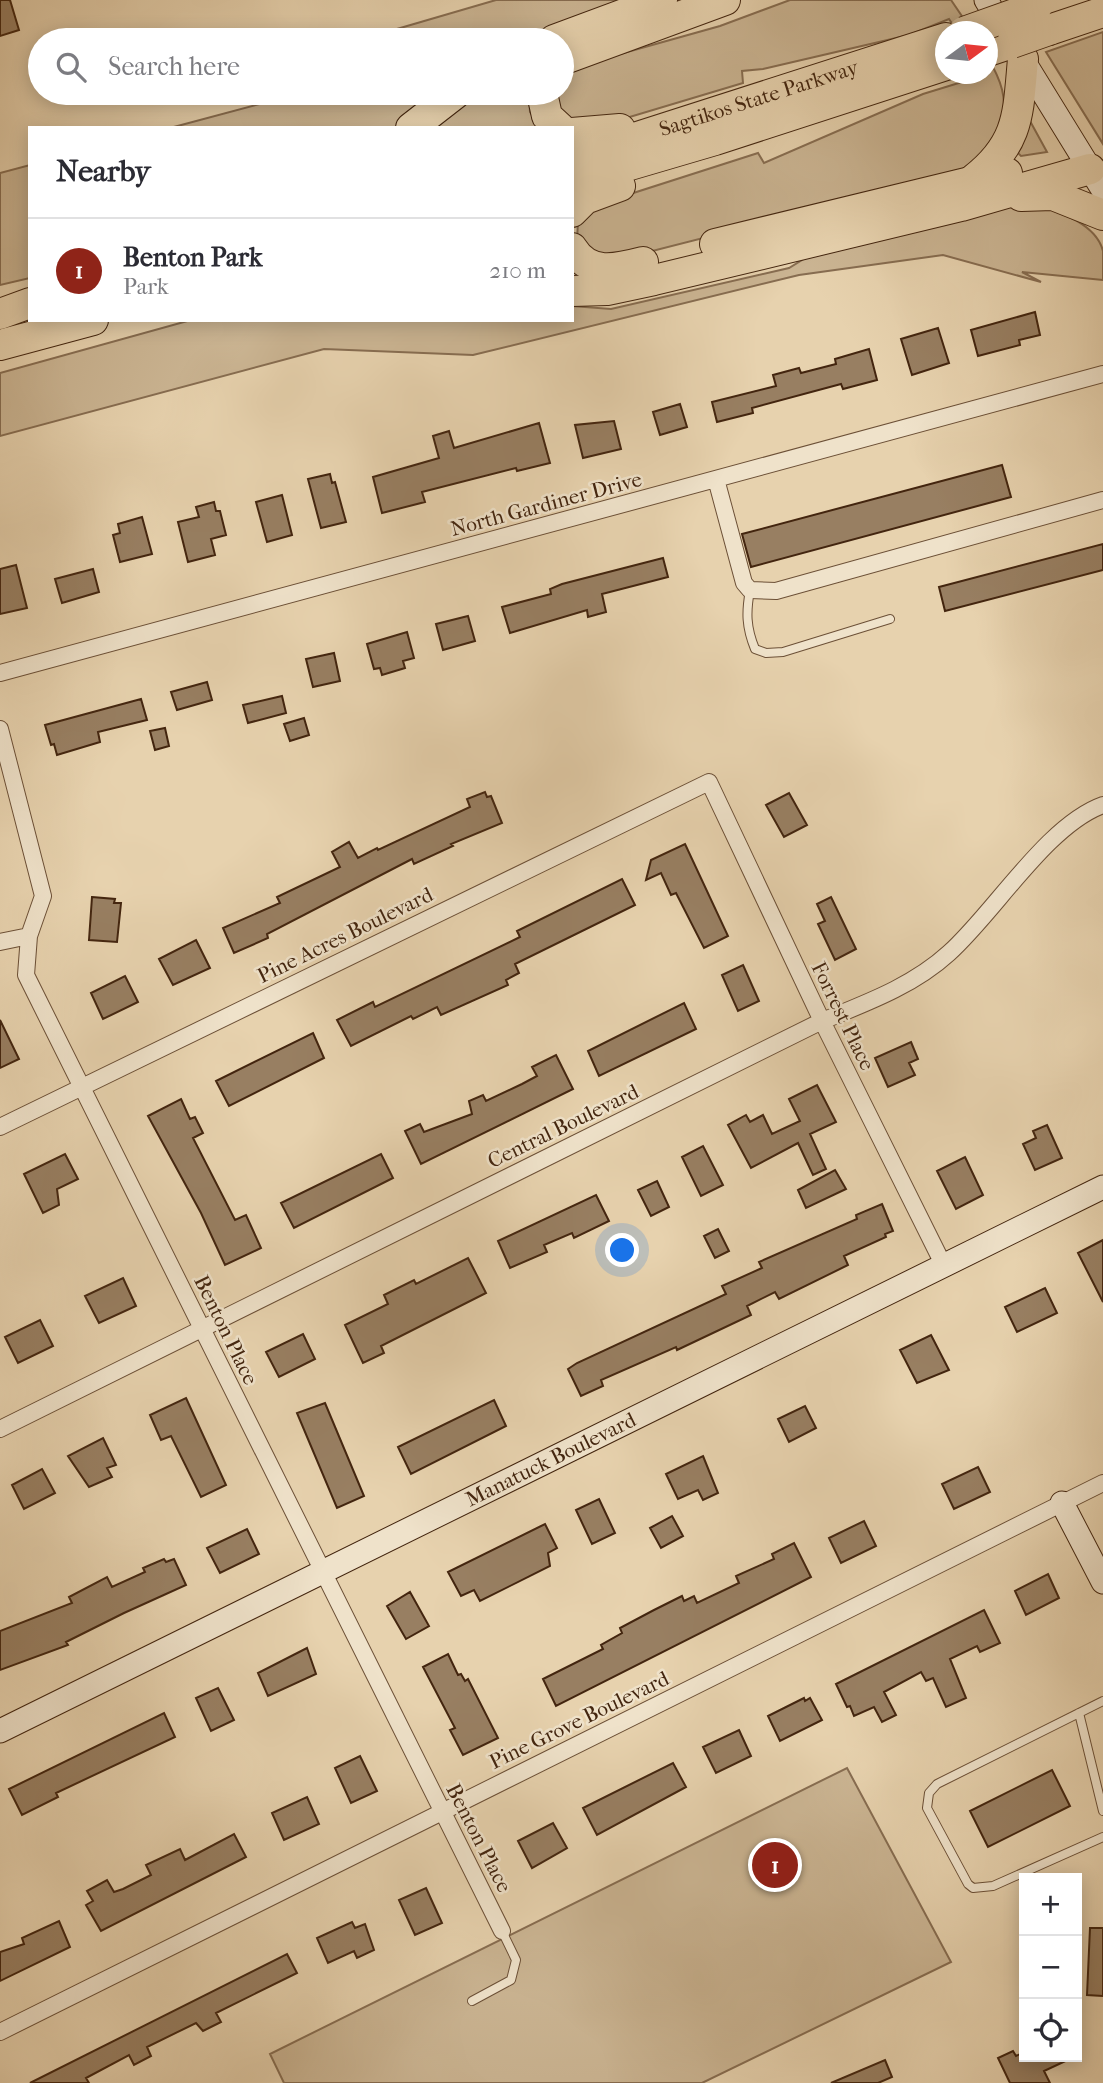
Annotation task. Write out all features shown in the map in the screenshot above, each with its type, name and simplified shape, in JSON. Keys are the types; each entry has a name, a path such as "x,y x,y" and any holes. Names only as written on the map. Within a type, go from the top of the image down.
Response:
{"highway":[{"path":"574,33 662,0"},
{"path":"574,56 725,0"},
{"name":"Sagtikos State Parkway","path":"998,44 1047,12"},
{"name":"Sagtikos State Parkway","path":"998,28 1047,12 1103,12"},
{"name":"Sagtikos State Parkway","path":"574,157 935,48"},
{"name":"Sagtikos State Parkway","path":"574,181 715,140 935,50"},
{"path":"967,193 1011,138 1018,115 1023,59"},
{"path":"414,126 441,105"},
{"path":"545,105 547,116 558,126"},
{"path":"574,133 593,133 727,109"},
{"path":"574,210 596,193 619,186 715,140"},
{"path":"574,249 586,263 603,270 613,269 967,193 1091,171"},
{"path":"574,291 607,290 636,284 967,193 1042,194 1068,199 1103,215"},
{"path":"0,315 28,304"},
{"path":"0,315 28,310"},
{"path":"0,345 86,322"}],"street":[{"path":"986,0 1091,171"},
{"name":"North Gardiner Drive","path":"0,673 1103,374"},
{"path":"716,479 744,583 750,590 776,591 1103,500"},
{"name":"Benton Place","path":"0,729 43,896 29,936 26,975 502,1931"},
{"name":"Forrest Place","path":"709,782 821,1021 944,1266"},
{"name":"Pine Acres Boulevard","path":"0,1127 709,782"},
{"name":"Central Boulevard","path":"0,1429 821,1021 888,994 949,953 1008,886 1084,811 1103,805"},
{"path":"0,942 29,936"},
{"name":"Manatuck Boulevard","path":"0,1731 1103,1187"},
{"name":"Pine Grove Boulevard","path":"0,2032 1103,1483"},
{"path":"1062,1503 1103,1582"}],"lane":[{"path":"750,590 745,617 755,649 766,653 783,652 890,619"},
{"path":"1103,1701 937,1784 929,1793 927,1808 968,1884 973,1888 993,1886 1103,1837"},
{"path":"1079,1713 1103,1811"},
{"path":"472,2001 512,1980 516,1961 502,1931"}],"shaded area":[{"path":"496,0 640,0 561,28 400,28"},
{"path":"790,0 951,0 965,21 935,21 935,25 909,35 763,69 742,71 743,83 593,128 568,126 557,105 574,105 574,67 720,26"},
{"path":"1103,32 1103,144 1046,52"},
{"path":"998,79 1004,104 1002,117 991,141 970,170 613,261 577,242 578,220 596,205 758,153 764,163 923,94 956,84 998,84"},
{"path":"256,105 428,105 400,126 177,126"},
{"path":"455,105 530,105 530,112 539,126 428,126"},
{"path":"1030,121 1047,152 1021,156 1018,153"},
{"path":"28,166 28,278 0,285 0,173"},
{"path":"1035,204 1085,226 1099,241 1103,251 1103,280 1022,272 1041,282 943,255 799,275 473,355 324,349 0,436 0,373 184,322 574,322 574,306 611,309 789,268 823,247 998,208"},
{"path":"847,1768 951,1962 702,2083 284,2083 270,2054"}],"building":[{"path":"0,0 10,0 19,30 0,36"},
{"path":"1035,312 1040,335 1019,340 1020,345 978,356 971,330"},
{"path":"938,328 949,363 912,375 901,339"},
{"path":"869,349 877,380 843,389 841,384 752,408 753,413 717,422 712,402 776,386 773,375 799,368 801,373 836,364 835,359"},
{"path":"680,404 687,427 660,435 653,412"},
{"path":"614,421 621,449 583,458 575,425"},
{"path":"539,423 550,463 517,471 516,468 422,492 425,502 382,513 373,477 439,458 433,436 449,431 454,448"},
{"path":"1002,465 1011,497 751,567 742,534"},
{"path":"330,474 332,483 335,482 346,522 321,528 308,479"},
{"path":"282,495 292,535 267,542 256,502"},
{"path":"214,502 216,511 220,511 226,535 211,539 215,555 188,562 178,522 199,517 196,507"},
{"path":"142,517 152,554 120,562 113,535 120,533 118,524"},
{"path":"1103,544 1103,570 945,611 939,587"},
{"path":"663,558 668,577 602,594 606,612 588,617 587,610 510,633 502,607 551,594 550,589 562,584"},
{"path":"16,565 27,608 0,614 0,569"},
{"path":"93,569 99,592 62,603 55,579"},
{"path":"468,616 475,641 443,650 436,624"},
{"path":"407,632 414,658 403,661 405,668 382,675 380,668 374,669 367,644"},
{"path":"334,653 340,681 313,687 306,659"},
{"path":"207,682 212,700 177,710 171,692"},
{"path":"282,696 286,713 248,723 243,705"},
{"path":"141,699 147,720 98,732 100,742 57,755 54,744 51,745 45,725"},
{"path":"304,718 309,735 290,741 284,724"},
{"path":"165,728 169,746 155,750 150,731"},
{"path":"485,792 487,797 491,796 502,823 451,844 453,846 414,864 412,859 267,934 268,938 234,953 223,928 280,903 277,897 340,867 332,852 349,842 358,858 470,807 467,799"},
{"path":"789,793 807,825 784,837 766,805"},
{"path":"685,844 728,936 704,948 676,893 671,895 661,873 646,880 651,860"},
{"path":"622,879 635,905 515,964 519,973 506,980 508,985 441,1015 437,1007 413,1019 411,1016 351,1046 337,1020 373,1002 375,1007 520,937 517,931"},
{"path":"92,897 115,899 114,903 121,903 117,942 89,940"},
{"path":"831,897 856,949 835,960 818,924 825,921 817,904"},
{"path":"196,940 210,968 173,985 159,959"},
{"path":"743,965 759,1001 738,1011 722,975"},
{"path":"125,976 138,1002 103,1019 91,993"},
{"path":"684,1003 696,1029 599,1076 588,1051"},
{"path":"0,1020 19,1059 0,1068"},
{"path":"313,1033 324,1058 229,1106 216,1081"},
{"path":"911,1042 918,1059 909,1063 915,1075 888,1087 875,1058"},
{"path":"556,1055 573,1089 421,1164 405,1131 420,1124 424,1132 472,1114 469,1101 483,1095 486,1101 522,1084 537,1076 532,1067"},
{"path":"817,1085 836,1122 810,1134 826,1169 813,1175 798,1143 751,1168 728,1125 746,1115 750,1122 763,1115 772,1134 800,1121 789,1099"},
{"path":"181,1099 190,1119 195,1117 203,1133 193,1138 235,1220 246,1215 261,1248 225,1265 201,1213 148,1116"},
{"path":"1047,1125 1062,1158 1035,1170 1023,1144 1036,1138 1033,1131"},
{"path":"703,1146 723,1185 701,1196 682,1157"},
{"path":"65,1154 78,1179 57,1189 59,1205 43,1213 24,1174"},
{"path":"381,1154 393,1178 294,1228 281,1203"},
{"path":"965,1157 983,1195 956,1209 937,1171"},
{"path":"835,1170 846,1189 806,1208 798,1190"},
{"path":"657,1181 669,1207 651,1216 638,1190"},
{"path":"596,1195 609,1221 574,1238 572,1233 544,1245 547,1252 510,1268 498,1241"},
{"path":"882,1204 893,1231 885,1234 886,1237 844,1256 848,1265 779,1299 775,1292 747,1306 751,1315 677,1350 676,1347 601,1380 603,1386 581,1396 568,1369 577,1363 726,1294 722,1286 762,1268 759,1262 857,1219 856,1215"},
{"path":"718,1229 729,1251 715,1258 704,1236"},
{"path":"1103,1240 1103,1302 1078,1253"},
{"path":"468,1258 486,1293 381,1346 384,1353 363,1363 345,1325 388,1304 384,1295 414,1280 416,1284"},
{"path":"123,1278 136,1306 99,1323 85,1296"},
{"path":"1045,1288 1057,1313 1017,1332 1005,1307"},
{"path":"40,1320 53,1346 18,1363 5,1337"},
{"path":"303,1334 315,1359 279,1377 266,1352"},
{"path":"931,1335 949,1370 917,1383 900,1350"},
{"path":"186,1398 226,1485 201,1497 171,1436 161,1440 150,1415"},
{"path":"494,1400 506,1426 411,1474 398,1447"},
{"path":"325,1403 364,1496 337,1508 297,1413"},
{"path":"805,1406 816,1428 789,1442 778,1419"},
{"path":"103,1438 116,1465 107,1468 112,1477 89,1487 68,1456"},
{"path":"703,1456 718,1493 703,1500 698,1490 678,1499 666,1474"},
{"path":"978,1467 990,1492 954,1509 942,1484"},
{"path":"42,1469 55,1493 24,1509 12,1485"},
{"path":"599,1499 615,1533 592,1544 576,1510"},
{"path":"672,1516 683,1536 661,1548 650,1528"},
{"path":"864,1521 876,1546 841,1563 829,1538"},
{"path":"545,1524 557,1548 548,1553 550,1566 480,1601 474,1590 461,1596 448,1572"},
{"path":"247,1529 259,1554 220,1573 207,1548"},
{"path":"794,1543 811,1577 556,1706 543,1679 603,1649 601,1645 622,1633 620,1628 682,1596 684,1601 694,1596 697,1603 739,1583 736,1576 774,1559 772,1554"},
{"path":"164,1559 166,1562 174,1559 186,1585 66,1642 68,1645 0,1670 0,1631 72,1603 69,1597 107,1577 112,1587 145,1572 143,1568"},
{"path":"1048,1574 1059,1598 1026,1615 1015,1591"},
{"path":"410,1592 429,1626 406,1639 387,1606"},
{"path":"984,1610 1000,1643 980,1652 977,1646 950,1659 966,1698 946,1707 933,1678 926,1681 921,1672 884,1692 896,1715 882,1722 874,1707 854,1716 850,1706 847,1707 836,1684"},
{"path":"307,1648 316,1674 268,1696 258,1673"},
{"path":"448,1654 458,1675 461,1674 465,1681 468,1679 498,1738 463,1755 450,1730 455,1728 423,1667"},
{"path":"218,1688 234,1720 211,1731 196,1698"},
{"path":"804,1698 805,1701 810,1698 822,1720 780,1741 768,1716"},
{"path":"164,1713 175,1737 56,1793 58,1797 22,1815 9,1789"},
{"path":"739,1730 751,1756 716,1773 703,1747"},
{"path":"360,1756 377,1791 351,1803 335,1768"},
{"path":"673,1763 686,1787 597,1835 583,1808"},
{"path":"1052,1770 1070,1806 988,1847 970,1811"},
{"path":"307,1797 319,1824 284,1840 272,1813"},
{"path":"553,1823 567,1848 532,1868 518,1841"},
{"path":"234,1834 246,1857 101,1931 86,1905 93,1901 87,1891 107,1880 114,1892 123,1889 151,1875 146,1865 180,1849 185,1860"},
{"path":"426,1888 442,1923 415,1935 399,1900"},
{"path":"59,1921 70,1947 0,1981 0,1952 24,1944 22,1938"},
{"path":"352,1922 355,1928 365,1924 374,1950 357,1958 354,1951 328,1963 317,1938"},
{"path":"1090,1928 1103,1928 1103,1996 1087,1995"},
{"path":"287,1954 297,1973 216,2013 221,2022 203,2031 196,2023 147,2047 151,2056 134,2065 129,2055 86,2078 89,2083 30,2083"},
{"path":"1013,2051 1016,2056 1019,2054 1019,2062 1063,2062 1044,2071 1050,2083 1010,2083 998,2058"},
{"path":"885,2060 892,2077 878,2083 831,2083"}],"place":[{"name":"Benton Park","path":"775,1865"}]}
